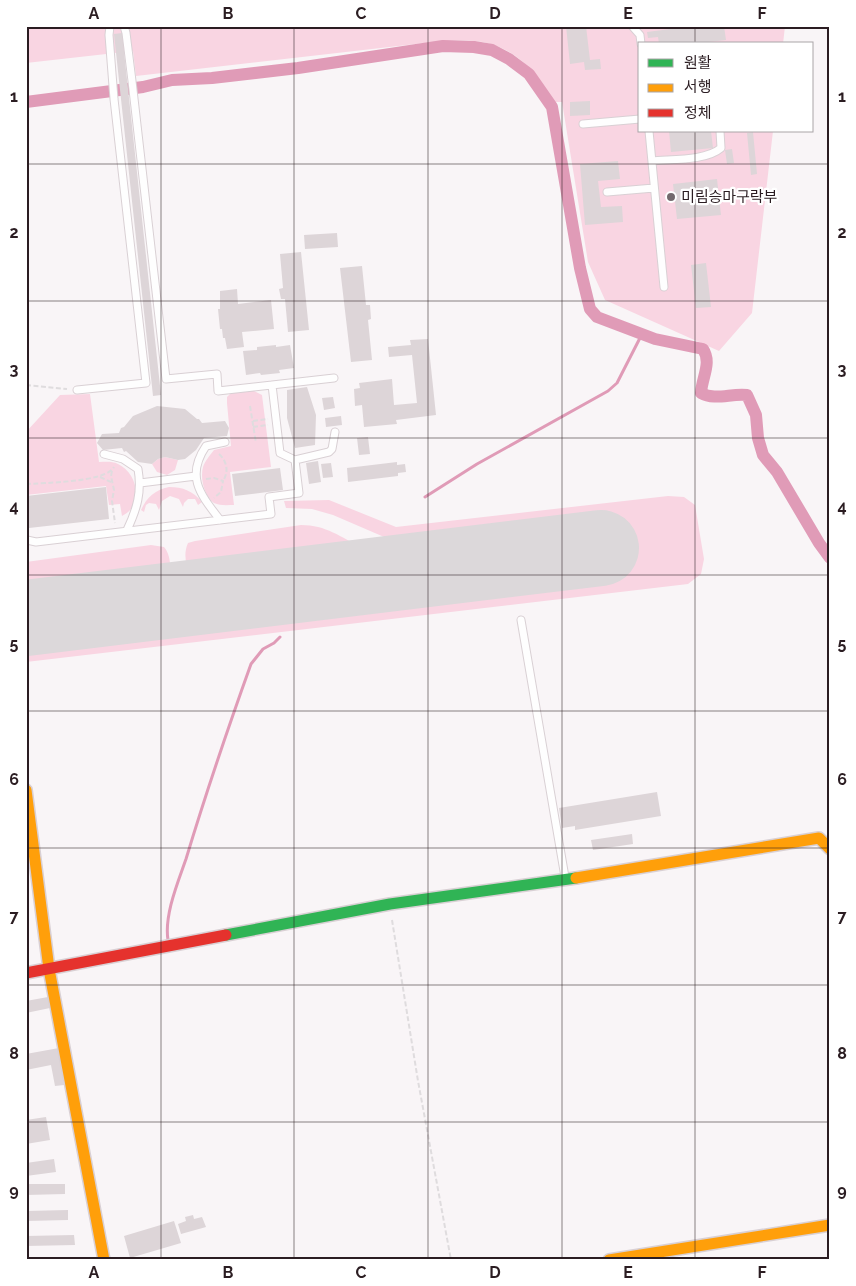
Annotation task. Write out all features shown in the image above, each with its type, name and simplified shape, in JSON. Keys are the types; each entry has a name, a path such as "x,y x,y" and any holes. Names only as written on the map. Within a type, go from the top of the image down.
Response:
{"street":[{"path":"26,790 49,969 104,1260"},
{"path":"26,973 390,904 626,871 819,838 830,849"},
{"path":"609,1260 830,1225"}],"lane":[{"path":"77,390 146,382 114,100 110,26"},
{"path":"124,26 166,379 217,374 218,391 334,378"},
{"path":"632,26 640,35 640,42"},
{"path":"583,124 638,119"},
{"path":"649,132 664,287"},
{"path":"652,161 706,156 715,153 721,148 720,132"},
{"path":"606,192 654,188"},
{"path":"272,385 280,453 295,460 329,452 332,449 335,432"},
{"path":"220,520 208,503 197,480 198,458 206,446 225,442"},
{"path":"104,454 123,459 138,469 140,483 139,499 127,530"},
{"path":"27,540 36,542 272,514 269,497 299,493 295,460"},
{"path":"140,483 197,480"},
{"path":"521,620 565,880"}],"path":[{"path":"26,385 77,390"},
{"path":"250,406 256,443"},
{"path":"252,421 276,421"},
{"path":"253,427 276,421"},
{"path":"206,446 216,451 223,458 227,473 221,492 208,503"},
{"path":"116,532 112,502 114,490 112,471 118,458"},
{"path":"26,484 100,477 112,471"},
{"path":"100,477 113,483"},
{"path":"197,480 214,478 223,481"},
{"path":"390,904 418,1081 451,1260"}],"shaded area":[{"name":"미림승마구락부","path":"26,26 785,26 783,42 638,42 638,132 773,132 752,313 719,351 605,300 588,262 562,102 554,102 531,70 512,53 500,47 474,41 442,41 136,76 133,51 26,63"},
{"path":"252,390 262,395 271,467 230,472 234,505 216,504 205,491 203,467 214,450 231,446 227,397 231,393"},
{"path":"90,394 99,462 113,462 124,467 135,484 136,497 134,503 130,510 122,516 120,504 109,505 106,486 26,495 26,432 60,395"},
{"path":"165,457 178,460 175,470 167,475 157,472 152,464 158,459"},
{"path":"169,487 187,490 202,502 198,505 195,499 188,499 183,507 179,499 170,496 162,501 159,510 156,504 149,503 146,505 144,512 141,510 152,495"},
{"path":"668,496 684,497 695,505 704,559 701,574 688,584 26,662 26,636 609,568 604,530 419,552 333,515 312,509 286,508 284,501 329,500 396,527"},
{"path":"301,525 326,529 340,536 362,548 365,552 364,557 360,560 198,579 190,575 186,559 188,543"},
{"path":"151,545 164,547 168,554 170,566 169,579 163,584 26,601 26,562"}],"building":[{"path":"566,26 586,26 590,60 600,59 601,69 585,70 584,62 570,64"},
{"path":"694,26 724,26 726,40 659,42 658,37 648,38 647,32"},
{"path":"122,33 161,395 153,396 114,34"},
{"path":"590,101 590,115 570,116 570,102"},
{"path":"669,132 711,132 713,148 671,152"},
{"path":"753,132 757,174 751,175 747,133"},
{"path":"732,149 734,163 727,164 725,150"},
{"path":"618,161 620,179 598,181 601,207 622,206 623,222 585,225 580,164"},
{"path":"717,179 721,215 677,219 673,184"},
{"path":"337,233 338,247 305,249 304,235"},
{"path":"301,252 309,330 288,332 285,299 281,299 279,289 283,288 280,254"},
{"path":"706,263 711,307 696,308 691,265"},
{"path":"362,266 366,305 370,305 371,319 368,320 372,360 351,362 340,268"},
{"path":"237,289 238,304 271,300 274,329 242,332 244,347 227,349 222,329 220,329 218,309 220,309 220,291"},
{"path":"428,339 436,415 396,420 397,424 364,427 362,405 355,406 354,389 360,388 359,383 392,379 394,405 417,403 412,355 389,357 388,347 411,345 410,340"},
{"path":"276,345 276,347 290,345 294,368 279,370 280,373 246,375 243,351 257,350 257,347"},
{"path":"307,387 316,415 315,445 295,448 287,418 287,390"},
{"path":"333,397 335,408 324,410 322,398"},
{"path":"157,406 185,409 202,423 225,421 229,428 227,436 204,438 196,450 185,459 178,460 165,457 158,459 152,464 138,462 126,451 124,452 122,448 103,450 97,443 102,434 119,433 121,428 133,416"},
{"path":"341,416 342,425 326,427 325,418"},
{"path":"368,437 370,454 359,455 357,438"},
{"path":"318,461 321,482 309,484 306,463"},
{"path":"397,462 397,465 405,464 406,472 398,473 398,476 348,482 347,468"},
{"path":"331,463 333,477 323,478 321,464"},
{"path":"280,468 283,490 235,496 232,474"},
{"path":"106,487 109,519 29,528 26,496"},
{"path":"657,792 661,816 575,830 575,826 562,828 559,808"},
{"path":"632,834 633,844 593,850 591,840"},
{"path":"48,997 50,1008 26,1013 26,1001"},
{"path":"59,1048 64,1085 55,1086 51,1065 26,1070 26,1054"},
{"path":"46,1117 50,1140 26,1144 26,1120"},
{"path":"54,1159 56,1172 26,1176 26,1163"},
{"path":"26,1184 65,1184 65,1194 26,1195"},
{"path":"68,1210 68,1220 26,1221 26,1211"},
{"path":"193,1215 194,1219 202,1217 206,1227 181,1234 178,1224 186,1221 185,1217"},
{"path":"174,1221 181,1243 130,1258 124,1236"},
{"path":"74,1235 75,1245 26,1246 26,1236"}],"waterway":[{"path":"26,102 143,87 172,80 212,78 298,68 443,46 474,47 492,50 509,59 529,74 552,107 580,268 590,309 597,317 655,339 703,349 706,354 707,365 701,393 717,397 747,395 756,415 758,438 763,455 777,472 830,558"},
{"path":"425,497 477,464 608,391 617,383 642,334"},
{"path":"168,940 167,930 172,899 251,664 263,649 280,637"}],"runway":[{"path":"26,618 601,548"}],"traffic: fast":[{"path":"226,935 390,904 576,878"}],"traffic: slow":[{"path":"26,790 49,969 104,1260"},
{"path":"576,878 819,838 830,849"},
{"path":"609,1260 830,1225"}],"traffic: jam":[{"path":"26,973 226,935"}],"place":[{"name":"미림승마구락부","path":"671,197"}]}
